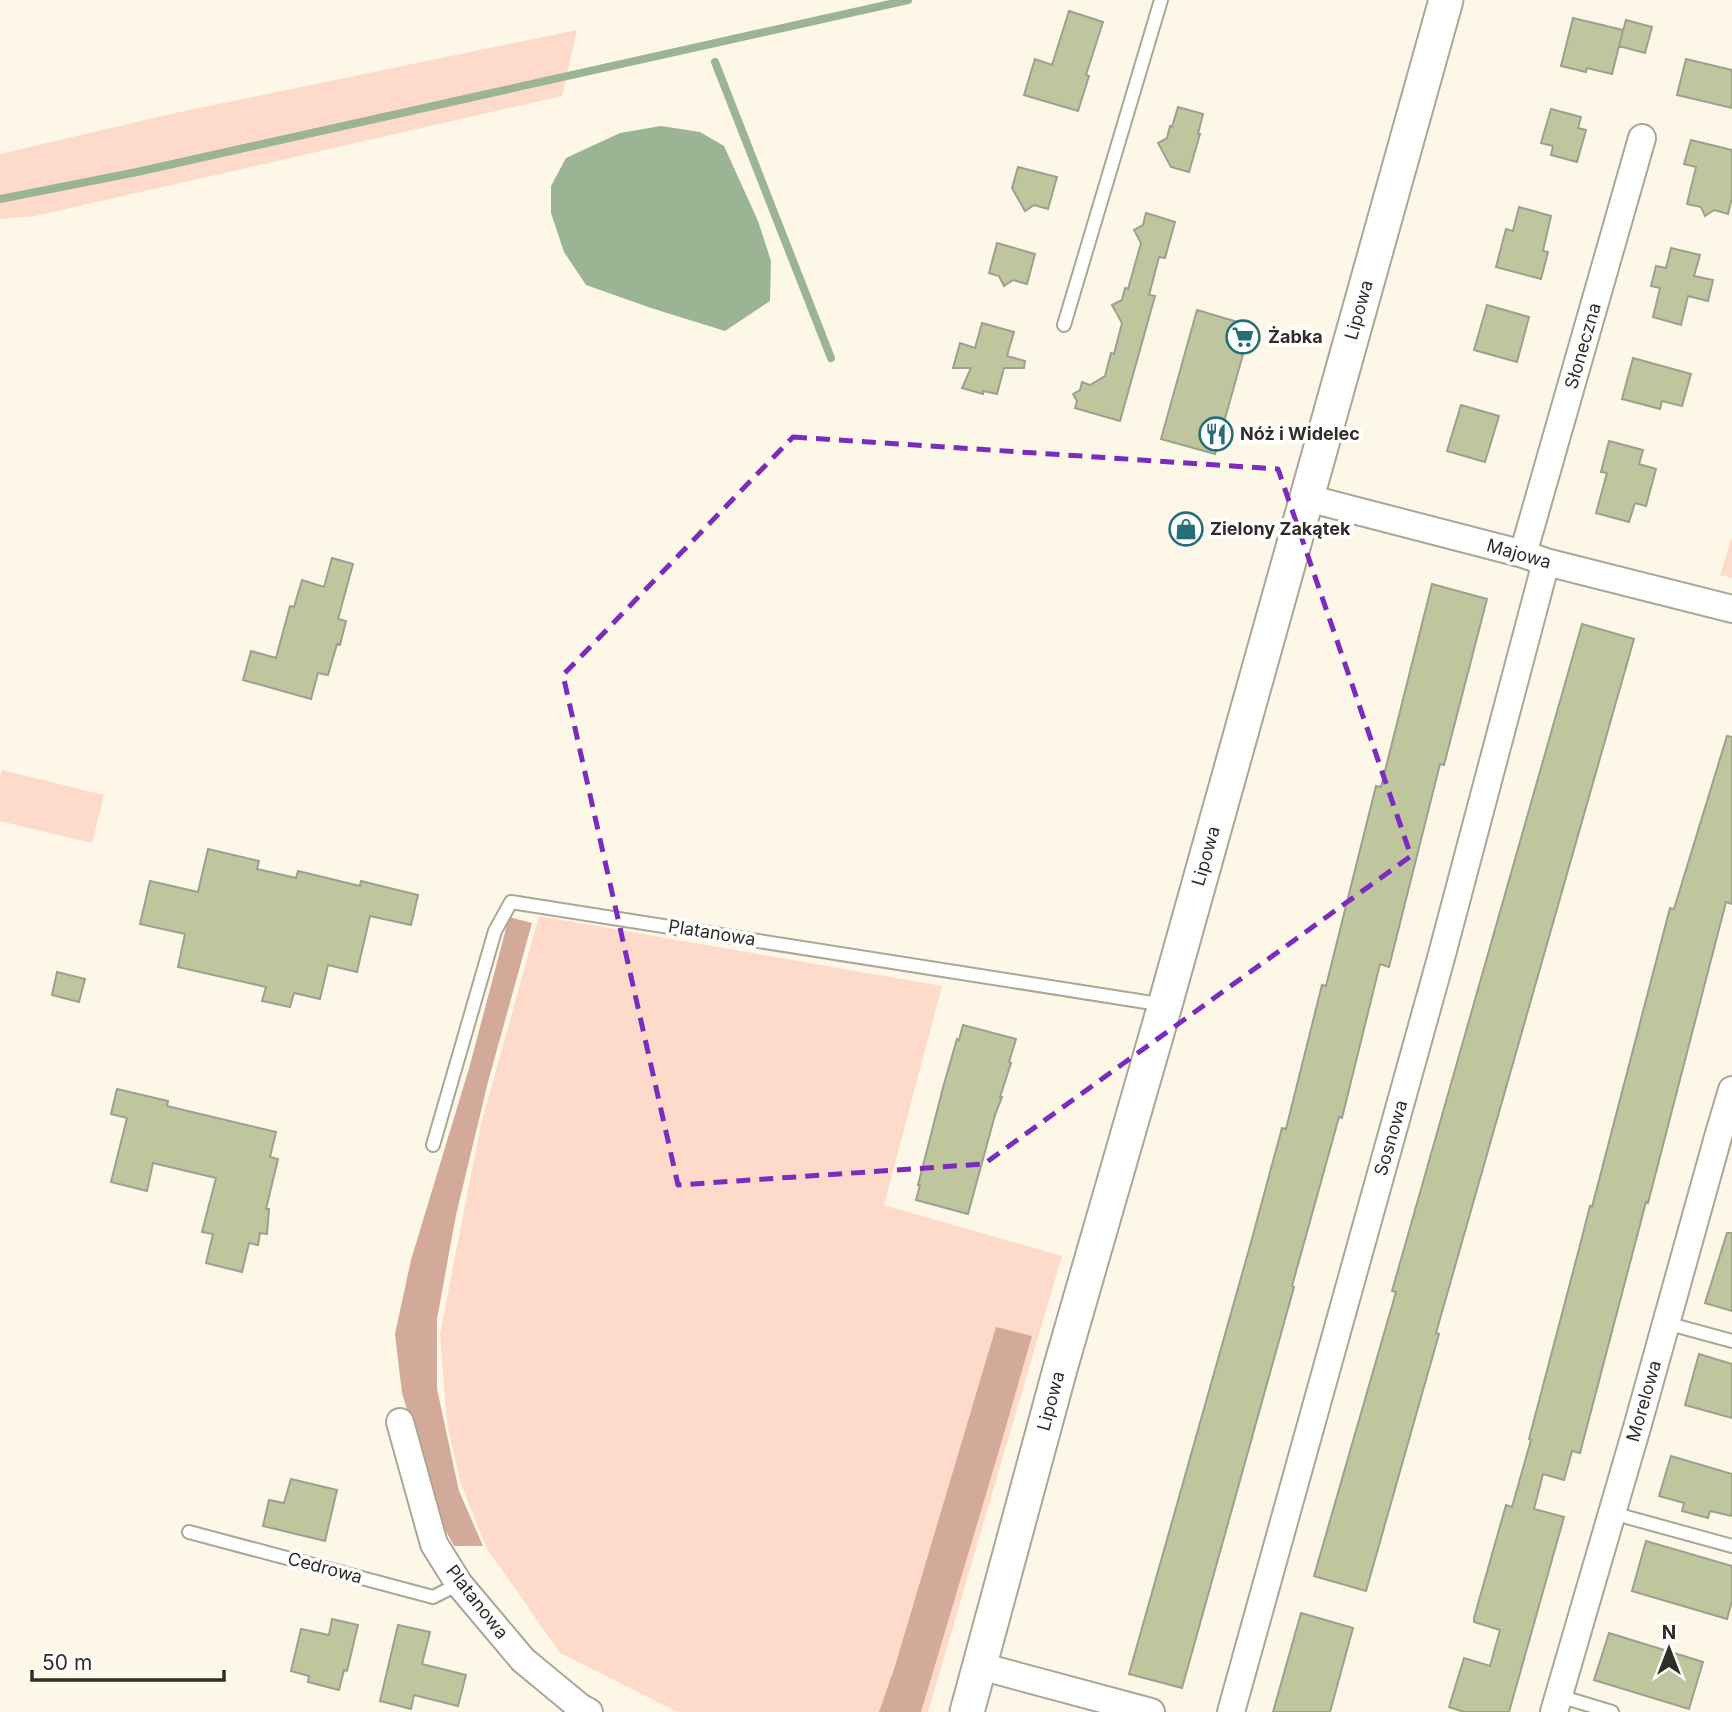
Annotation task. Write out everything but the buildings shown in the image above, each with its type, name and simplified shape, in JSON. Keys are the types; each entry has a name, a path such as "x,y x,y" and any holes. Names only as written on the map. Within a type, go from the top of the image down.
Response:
{"street":[{"name":"Lipowa","path":"967,1712 1060,1369 1165,1005 1446,0"},
{"name":"Słoneczna","path":"1534,558 1642,138"},
{"name":"Majowa","path":"1307,498 1732,610"},
{"name":"Sosnowa","path":"1231,1712 1445,944 1534,558"},
{"name":"Morelowa","path":"1556,1704 1666,1323 1725,1139 1732,1090"},
{"name":"Platanowa","path":"400,1422 434,1544 459,1584 523,1660 589,1712"},
{"path":"980,1666 1151,1712"}],"lane":[{"path":"1064,324 1161,0"},
{"name":"Platanowa","path":"433,1145 495,931 511,902 1165,1005"},
{"path":"1666,1323 1732,1341"},
{"path":"1612,1513 1732,1546"},
{"name":"Cedrowa","path":"189,1532 433,1597 459,1584"},
{"path":"1556,1704 1612,1712"}],"highlighted area":[{"path":"793,437 1278,469 1411,856 984,1164 678,1185 563,675"}],"shaded area":[{"path":"577,30 562,96 35,216 0,219 0,154 175,113"},
{"path":"661,126 700,132 724,146 758,221 771,261 770,301 725,331 586,285 564,252 551,213 551,186 566,158 620,133"},
{"path":"1732,537 1732,578 1720,575"},
{"path":"2,770 104,795 92,843 0,821"},
{"path":"539,916 942,986 884,1205 1062,1256 928,1712 677,1712 560,1653 486,1547 461,1484 449,1433 440,1334 481,1124"},
{"path":"509,917 532,923 488,1082 456,1215 437,1319 437,1389 459,1491 483,1546 454,1546 440,1520 402,1393 395,1334 411,1260 470,1065"},
{"path":"996,1327 1032,1336 921,1712 879,1712 895,1666"}],"waterway":[{"path":"0,199 137,172 908,0"},
{"path":"715,62 831,358"}],"place":[{"name":"Żabka","path":"1243,337"},
{"name":"Nóż i Widelec","path":"1216,434"},
{"name":"Zielony Zakątek","path":"1186,529"}]}
